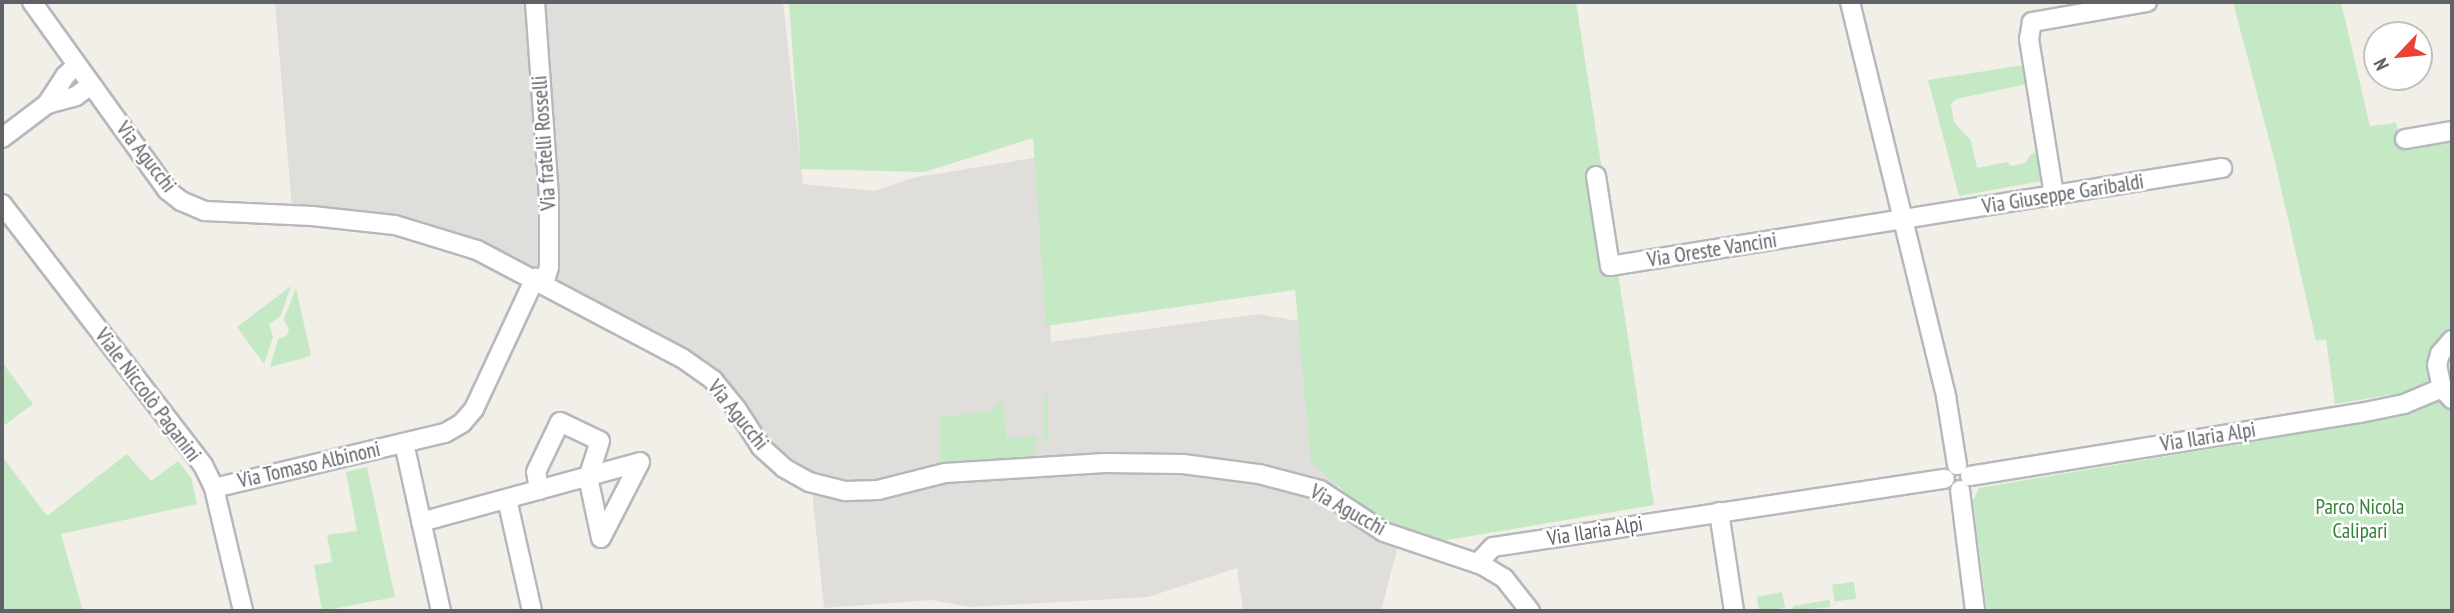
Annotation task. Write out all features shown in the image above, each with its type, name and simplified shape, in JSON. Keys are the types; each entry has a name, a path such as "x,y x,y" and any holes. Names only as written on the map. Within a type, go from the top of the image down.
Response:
{"street":[{"name":"Via Agucchi","path":"32,2 167,190 194,208 395,225 477,250 682,358 713,380 736,408 761,447 785,468 809,482 846,491 878,490 944,473 1005,467 1183,464 1259,474 1320,490 1384,532 1478,563 1504,578 1530,611"},
{"name":"Via fratelli Rosselli","path":"535,2 549,199 549,259 539,281"},
{"path":"2054,195 2029,39 2032,22 2147,2"},
{"path":"1853,7 1963,477 1975,611"},
{"path":"2,138 47,104 65,76 77,65"},
{"path":"47,104 76,96 91,85"},
{"path":"2405,139 2452,131"},
{"name":"Via Giuseppe Garibaldi","path":"1904,220 2222,168"},
{"name":"Via Oreste Vancini","path":"1596,176 1611,266 1904,220"},
{"name":"Viale Niccolò Paganini","path":"2,204 202,465 214,488 243,611"},
{"name":"Via Tomaso Albinoni","path":"214,488 445,433 462,423 474,410 539,281"},
{"name":"Via Ilaria Alpi","path":"1478,563 1493,547 1945,479 1949,468 1963,477 2404,404 2447,394 2437,365 2440,354 2452,340"},
{"path":"421,522 589,477 600,441 560,422 536,472 539,490"},
{"name":"Via Tomaso Albinoni","path":"404,443 441,611"},
{"path":"507,499 532,611"},
{"path":"1719,512 1734,611"}],"shaded area":[{"path":"275,2 783,2 803,184 875,191 912,178 1039,157 1051,342 1258,314 1321,325 1329,462 1339,493 1401,534 1381,611 1243,611 1237,568 1148,597 971,607 931,600 824,608 812,491 689,362 510,270 422,234 293,220"}],"green space":[{"path":"789,2 1576,2 1654,505 1441,541 1405,532 1372,515 1311,463 1295,290 1046,326 1033,138 924,172 801,169"},
{"path":"2233,2 2341,2 2370,126 2396,123 2402,149 2452,141 2452,333 2433,381 2393,398 2389,395 2335,404 2326,339 2316,341 2275,162"},
{"path":"2024,65 2027,84 1956,99 1951,104 1954,122 1971,141 1977,168 2007,162 2011,166 2025,163 2031,154 2038,151 2043,181 1959,196 1928,80"},
{"path":"291,286 280,317 269,324 273,337 264,364 237,327"},
{"path":"296,288 311,356 270,367 278,339 286,336 289,330 284,319"},
{"path":"2,362 33,404 2,427"},
{"path":"1044,393 1048,393 1048,442 1044,442"},
{"name":"Parco Nicola Calipari","path":"2441,398 2452,407 2452,611 1987,611 1973,501 1979,488 2398,417"},
{"path":"1001,401 1004,403 1006,438 1037,436 1036,453 1031,456 944,464 940,458 939,417 989,411"},
{"path":"127,454 151,481 178,461 191,478 197,504 61,534 83,611 2,611 2,456 47,516"},
{"path":"367,467 395,597 322,611 314,565 332,562 327,535 357,531 346,472"},
{"path":"1854,582 1856,599 1834,602 1832,585"},
{"path":"1782,592 1785,608 1759,611 1756,597"},
{"path":"1829,600 1831,607 1791,611 1794,606"}]}
